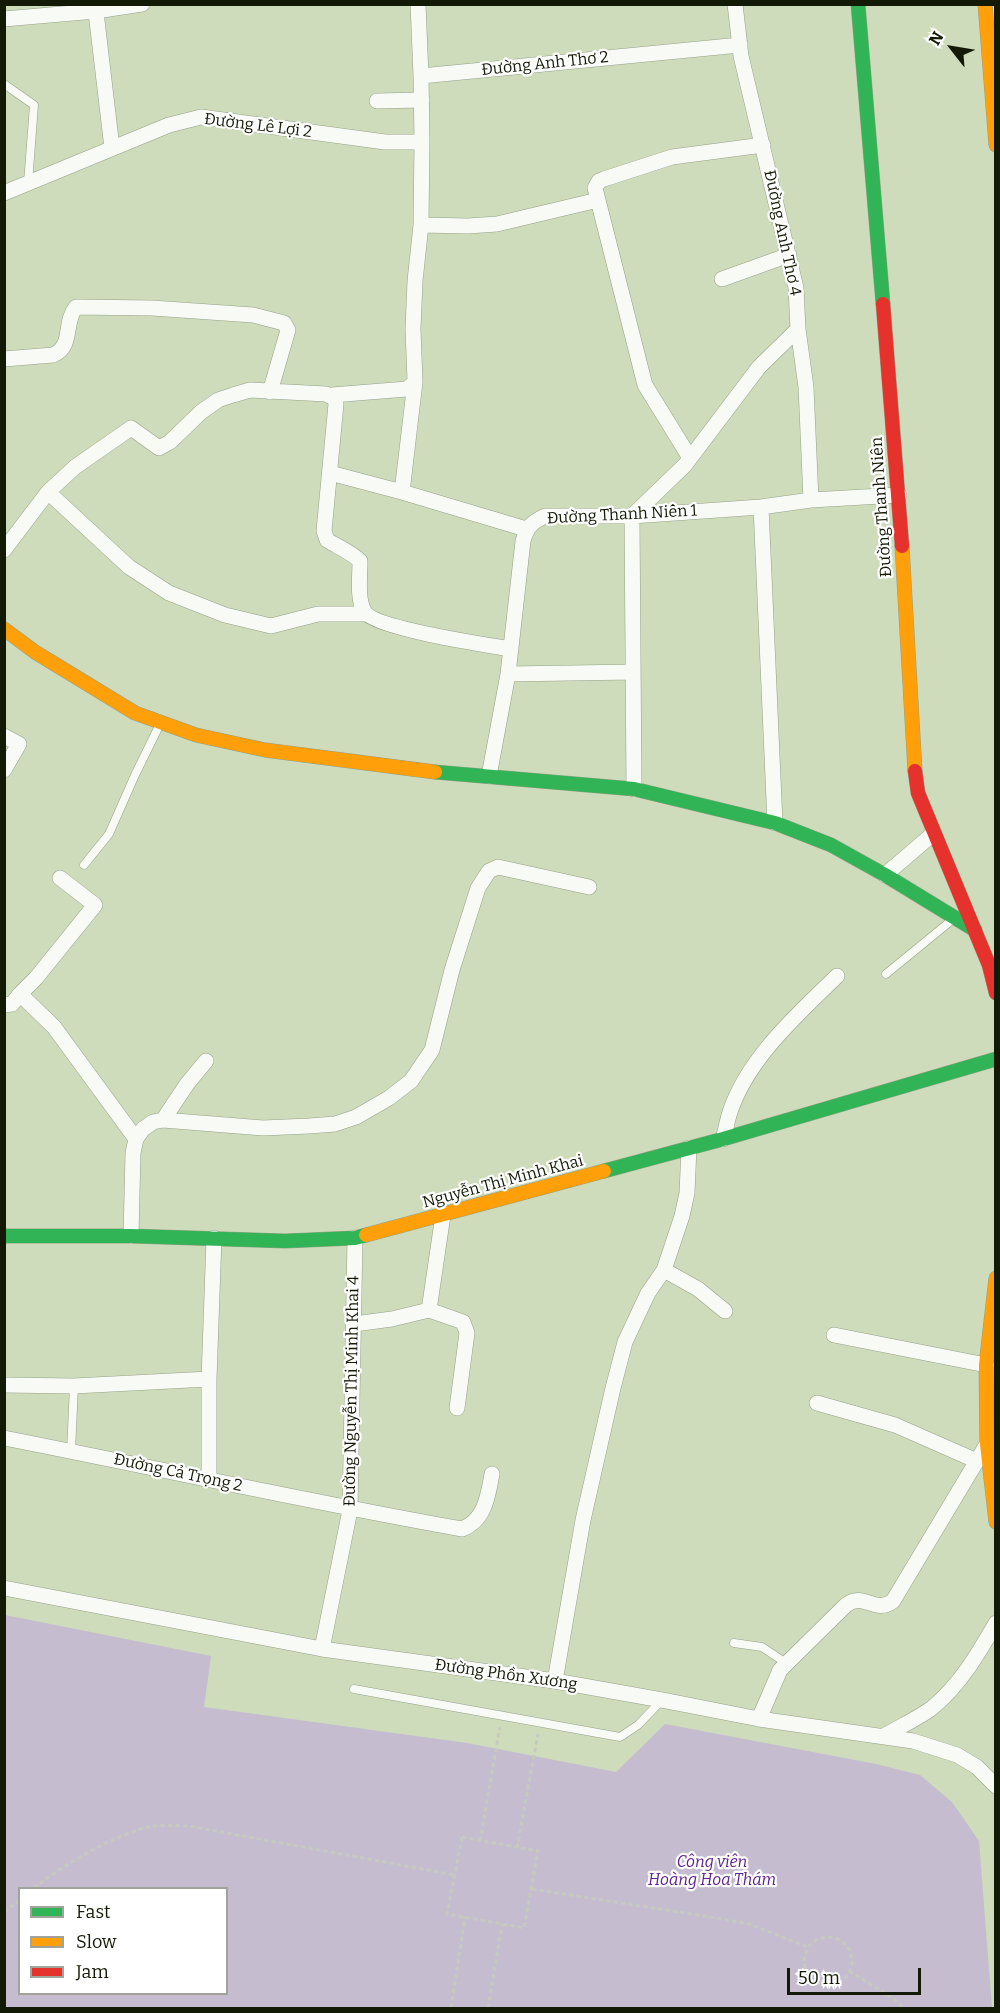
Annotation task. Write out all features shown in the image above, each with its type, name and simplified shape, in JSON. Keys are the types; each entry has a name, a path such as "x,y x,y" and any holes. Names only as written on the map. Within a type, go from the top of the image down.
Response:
{"main road":[{"name":"Đường Thanh Niên","path":"858,4 899,495 913,751 918,793 989,965 996,993"},
{"path":"985,4 996,145"},
{"path":"4,629 35,652 135,713 196,735 265,750 465,776 489,776 634,789 775,823 831,845 975,930"},
{"name":"Nguyễn Thị Minh Khai","path":"4,1236 132,1236 285,1241 355,1238 723,1139 996,1059"},
{"path":"996,1278 986,1365 987,1444 996,1522"}],"street":[{"path":"4,19 142,4"},
{"path":"402,492 415,382 414,305 421,225 422,100 418,4"},
{"name":"Đường Anh Thơ 4","path":"735,4 740,45 796,288 798,329 806,387 811,500"},
{"path":"96,8 112,148"},
{"name":"Đường Anh Thơ 2","path":"421,76 740,45"},
{"path":"377,101 422,100"},
{"name":"Đường Lê Lợi 2","path":"4,193 169,125 201,117 385,142 422,142"},
{"path":"690,458 645,385 594,188 599,181 604,179 672,158 763,146"},
{"path":"421,225 497,224 598,200"},
{"path":"722,279 789,255"},
{"path":"4,359 53,355 59,352 67,340 72,312 76,307 81,306 253,315 284,323 288,330 270,392"},
{"path":"634,789 632,516 690,458 759,368 798,329"},
{"path":"4,550 48,492 75,467 130,428 159,448 170,442 201,412 218,400 250,390 332,395 407,389 415,382"},
{"path":"332,395 336,404 324,531 327,540 354,555 360,561 361,602 365,614"},
{"path":"330,473 526,529"},
{"path":"48,492 129,567 169,593 225,615 271,626 318,614 365,614 376,620 417,632 511,649"},
{"name":"Đường Thanh Niên 1","path":"489,776 508,674 523,541 526,529 533,521 545,516 632,516 761,507 811,500 899,495"},
{"path":"761,507 775,823"},
{"path":"508,674 633,672"},
{"path":"4,736 19,744 4,770"},
{"path":"885,875 934,833"},
{"path":"132,1236 133,1153 136,1139 143,1129 153,1122 163,1120 263,1128 335,1124 356,1117 389,1098 411,1081 432,1050 455,960 478,888 489,871 498,867 589,887"},
{"path":"4,1005 12,1004 36,978 95,905 60,878"},
{"path":"723,1139 730,1111 747,1077 765,1049 837,976"},
{"path":"20,994 54,1027 136,1139"},
{"path":"163,1120 187,1084 206,1061"},
{"path":"555,1682 583,1520 625,1342 648,1293 664,1270 682,1216 687,1193 688,1148"},
{"path":"429,1310 443,1215"},
{"path":"210,1479 209,1379 214,1238"},
{"name":"Đường Nguyễn Thị Minh Khai 4","path":"322,1649 350,1510 355,1238"},
{"path":"664,1270 698,1289 725,1311"},
{"path":"354,1324 392,1319 429,1310 463,1322 467,1333 457,1408"},
{"path":"834,1335 986,1365"},
{"path":"4,1385 74,1386 209,1379"},
{"path":"817,1403 895,1425 977,1461"},
{"name":"Đường Cả Trọng 2","path":"4,1438 210,1479 350,1510 462,1529 471,1526 481,1514 487,1500 492,1474"},
{"path":"759,1719 774,1683 786,1664 852,1600 860,1600 881,1607 893,1601 987,1444"},
{"name":"Đường Phồn Xương","path":"4,1588 322,1649 555,1682 759,1719 913,1741 957,1755 977,1767 996,1786"},
{"path":"884,1736 930,1709 945,1696 976,1658 996,1623"}],"lane":[{"path":"4,84 33,105 28,183"},
{"path":"84,865 109,834 161,722"},
{"path":"886,974 953,919"},
{"path":"71,1451 74,1386"},
{"path":"734,1643 762,1647 786,1664"},
{"path":"354,1689 620,1737 629,1733 662,1700"}],"path":[{"path":"480,1840 502,1716"},
{"path":"517,1848 540,1723"},
{"path":"35,1887 56,1871 119,1838 154,1826 189,1826 455,1875"},
{"path":"462,1838 480,1840 538,1851 524,1928 447,1914 462,1838"},
{"path":"531,1889 740,1922 808,1947"},
{"path":"4,1912 18,1902"},
{"path":"451,2008 465,1917"},
{"path":"488,2008 502,1924"},
{"path":"820,1938 836,1938 848,1948 851,1956 849,1971 838,1983 831,1985 815,1982 805,1970 803,1962 808,1947 820,1938"},
{"path":"849,1971 893,1998 904,2008"}],"green space":[{"name":"Công viên Hoàng Hoa Thám","path":"5,1615 211,1656 204,1707 467,1743 616,1772 665,1724 876,1764 920,1775 952,1802 979,1841 992,2008 5,2008"}],"traffic: fast":[{"path":"858,4 883,304"},
{"path":"435,772 634,789 775,823 831,845 975,930"},
{"path":"604,1171 723,1139 996,1059"},
{"path":"4,1236 131,1236 285,1241 355,1238 366,1235"}],"traffic: slow":[{"path":"985,4 996,145"},
{"path":"902,546 915,771"},
{"path":"4,629 35,652 135,713 196,735 265,750 435,772"},
{"path":"366,1235 604,1171"},
{"path":"996,1278 986,1365 987,1444 996,1522"}],"traffic: jam":[{"path":"883,304 902,546"},
{"path":"915,771 918,793 989,965 996,993"}]}
